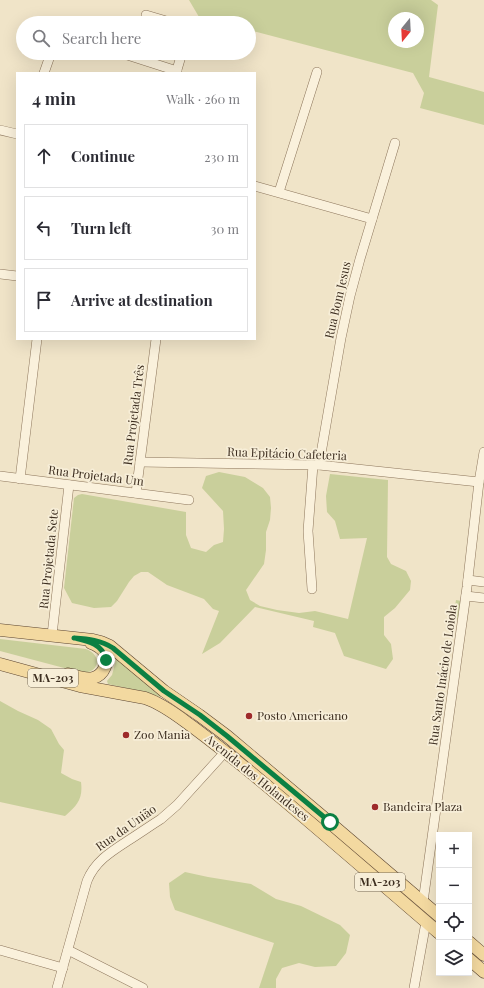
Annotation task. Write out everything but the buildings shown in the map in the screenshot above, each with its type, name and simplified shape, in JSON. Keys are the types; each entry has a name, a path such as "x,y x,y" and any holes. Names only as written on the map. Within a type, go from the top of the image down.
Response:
{"main road":[{"name":"Avenida dos Holandeses","path":"0,630 97,641 113,648 164,691 200,715 233,741 436,913"},
{"path":"0,659 85,678 93,678 99,675 106,663 104,652 95,644 74,638"},
{"name":"Avenida dos Holandeses","path":"0,664 80,686 148,699 178,716 225,752 321,831 436,930"},
{"path":"472,945 484,955"},
{"path":"472,962 484,972"}],"street":[{"path":"44,72 49,60"},
{"path":"142,60 177,72 180,60"},
{"path":"280,192 317,72"},
{"path":"0,130 16,134"},
{"name":"Rua Bom Jesus","path":"312,589 308,531 316,465 341,338 360,259 394,143"},
{"path":"256,186 372,219"},
{"path":"0,274 16,276"},
{"path":"20,478 37,340"},
{"name":"Rua Projetada Três","path":"136,494 156,340"},
{"name":"Rua Santo Inácio de Loiola","path":"423,902 466,596 484,452"},
{"name":"Rua Epitácio Cafeteria","path":"140,462 316,465 480,482"},
{"name":"Rua Projetada Um","path":"0,476 189,500"},
{"name":"Rua Projetada Sete","path":"52,635 69,485"},
{"path":"468,580 484,582"},
{"path":"466,596 484,598"},
{"name":"Rua da União","path":"57,988 87,881 92,871 110,852 160,819 177,805 225,752"},
{"path":"414,988 426,922"},
{"path":"0,950 63,968"},
{"path":"68,950 143,988"}],"green space":[{"path":"189,0 431,0 438,5 429,77 484,92 484,125 420,108 424,93 413,73 256,32 256,16 198,16"},
{"path":"219,472 245,477 263,488 270,497 270,520 266,532 264,564 246,590 250,600 260,606 277,610 299,613 315,611 348,619 367,538 340,539 335,521 327,512 326,496 330,474 388,480 387,557 391,564 406,571 411,581 410,590 395,608 384,617 384,635 391,644 393,659 386,669 344,656 335,633 313,627 314,621 255,607 220,643 202,654 219,611 213,609 204,599 167,585 148,572 141,572 134,576 117,601 111,607 94,608 72,603 64,588 74,498 82,494 186,512 186,535 191,548 206,552 214,545 223,542 223,511 202,488 206,476"},
{"path":"456,600 462,601 460,620 453,618"},
{"path":"0,639 86,649 95,655 97,659 96,667 89,672 83,673 0,651"},
{"path":"117,659 164,696 160,697 108,684 107,681 112,675"},
{"path":"0,701 38,720 51,729 64,750 61,773 81,782 79,801 65,816 0,802"},
{"path":"185,872 251,884 276,899 301,906 340,925 350,935 346,953 336,966 315,967 299,963 282,968 276,979 276,988 259,988 274,943 175,910 170,897 169,883"}],"place":[{"name":"Posto Americano","path":"249,716"},
{"name":"Zoo Mania","path":"126,735"},
{"name":"Bandeira Plaza","path":"375,807"}],"route":[{"path":"106,660 104,652 98,646 74,638 97,641 113,648 164,691 200,715 227,736 330,822"}]}
